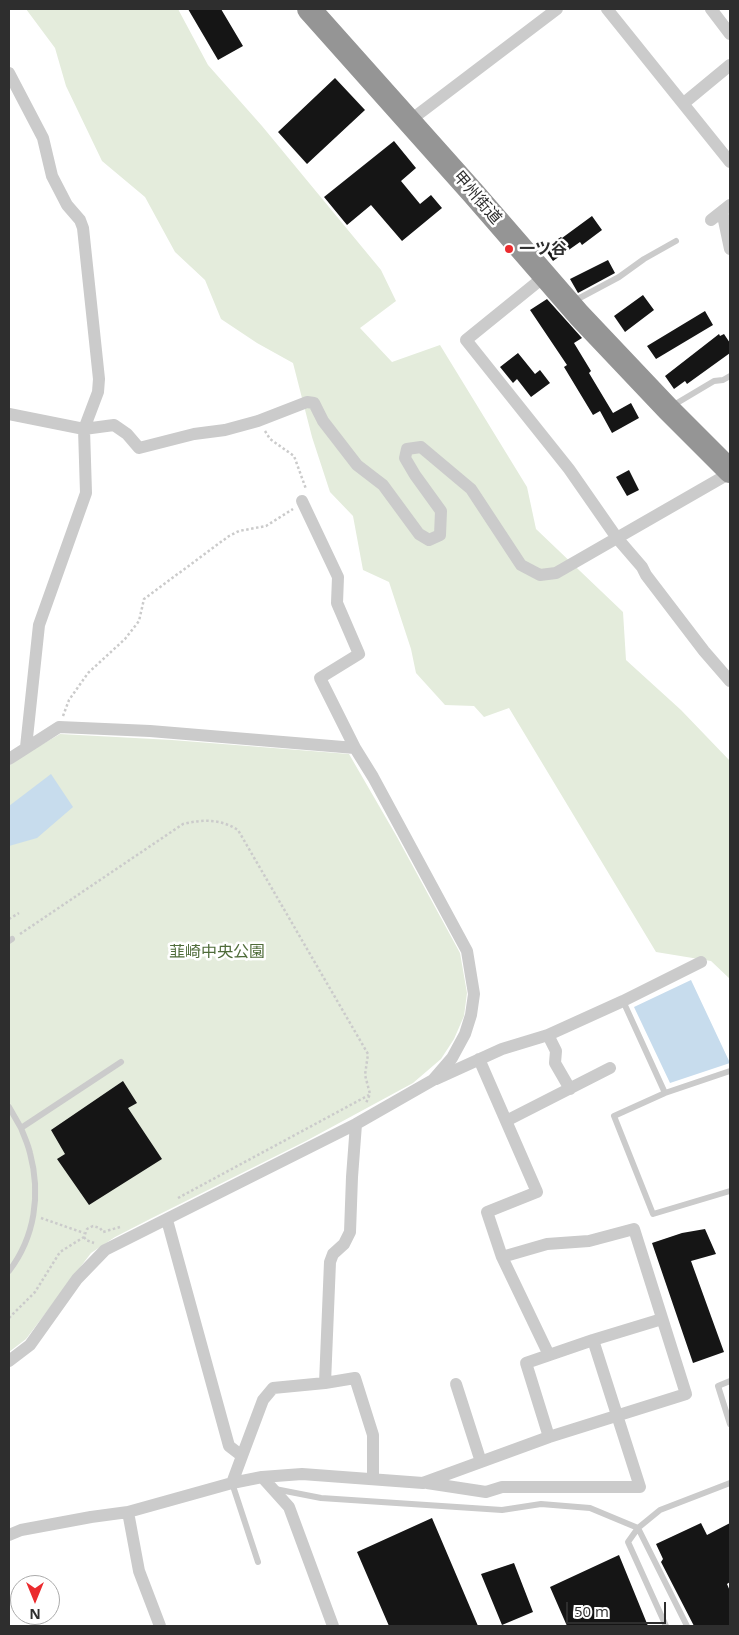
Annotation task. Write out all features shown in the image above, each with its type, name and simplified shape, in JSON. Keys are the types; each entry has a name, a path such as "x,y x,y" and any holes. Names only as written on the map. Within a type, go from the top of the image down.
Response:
{"highway":[{"name":"甲州街道","path":"309,9 569,304 730,472"}],"street":[{"path":"408,122 557,9"},
{"path":"608,9 730,162"},
{"path":"712,9 729,29"},
{"path":"684,103 730,65"},
{"path":"9,74 13,92 43,138 52,176 67,205 80,220 83,228 99,379 98,392 84,429 86,492 39,625 26,747"},
{"path":"710,220 726,208"},
{"path":"726,208 730,249"},
{"path":"545,276 466,340 569,469 617,538 642,567 646,575 730,681"},
{"path":"9,414 84,429 114,425 127,434 139,448 194,434 225,430 258,421 307,402 314,403 323,421 357,465 383,485 419,534 429,540 440,535 441,511 414,475 405,458 407,449 421,446 471,489 521,565 540,575 556,573 730,472"},
{"path":"302,501 338,577 337,603 359,654 320,678 355,748 373,777 467,951 474,994 471,1016 465,1034 452,1058 433,1080"},
{"path":"9,759 59,727 150,731 355,748"},
{"path":"332,745 347,732"},
{"path":"9,1361 30,1345 77,1278 105,1250 356,1124 433,1080 502,1049 548,1035 623,1001 701,962"},
{"path":"548,1035 556,1051 555,1063 570,1089"},
{"path":"479,1060 537,1192 487,1212 502,1257 549,1355"},
{"path":"506,1121 610,1068"},
{"path":"325,1383 330,1262 333,1254 344,1244 350,1232 356,1124"},
{"path":"166,1220 228,1446 242,1456"},
{"path":"423,1483 549,1438 686,1394 634,1230 589,1241 547,1244 502,1257"},
{"path":"549,1438 526,1363 662,1319"},
{"path":"9,1535 21,1530 82,1518 128,1512 232,1483 262,1477 302,1474 423,1483 486,1492 502,1487 640,1487 593,1340"},
{"path":"232,1483 263,1400 273,1388 355,1378 373,1436 373,1479"},
{"path":"456,1384 480,1462"},
{"path":"262,1477 289,1507 333,1626"},
{"path":"128,1512 139,1570 160,1626"}],"lane":[{"path":"569,304 619,277 644,259 676,241"},
{"path":"668,409 714,381 723,380 730,376"},
{"path":"623,1001 666,1093"},
{"path":"21,1128 121,1062"},
{"path":"730,1071 666,1093 614,1116 653,1214 730,1192"},
{"path":"9,1107 21,1128 30,1153 35,1181 34,1216 23,1248 9,1271"},
{"path":"730,1381 718,1386 730,1424"},
{"path":"232,1483 258,1562"},
{"path":"666,1626 628,1542 638,1528 660,1510 730,1483"},
{"path":"273,1489 321,1498 502,1510 542,1504 590,1508 638,1528 687,1626"}],"path":[{"path":"59,727 69,700 88,673 124,639 139,621 144,599 229,536 239,531 266,526 299,505 307,494 306,485 294,456 270,439 258,421"},
{"path":"10,940 184,824 200,820 228,824 238,830 368,1054 365,1075 370,1094 356,1124"},
{"path":"9,919 19,913"},
{"path":"34,1216 84,1235 89,1242 94,1243 100,1240"}],"green space":[{"path":"26,9 178,9 208,65 262,126 381,270 396,301 360,328 392,362 440,345 527,487 536,529 623,612 626,660 681,710 730,761 730,979 711,961 656,952 509,708 484,717 474,706 445,705 416,673 411,649 389,582 363,570 353,516 330,492 312,437 293,363 257,343 221,319 205,280 175,252 145,197 102,161 66,86 55,48"},
{"name":"韮崎中央公園","path":"60,734 172,740 349,754 460,953 467,993 464,1016 454,1039 441,1059 413,1083 306,1141 115,1237 91,1253 26,1339 9,1352 9,766"}],"water":[{"path":"51,774 73,807 37,838 9,846 9,806"},
{"path":"691,980 730,1063 670,1083 634,1007"}],"building":[{"path":"188,9 221,9 243,46 218,60"},
{"path":"335,78 365,110 307,164 278,132"},
{"path":"394,141 416,168 401,181 420,204 431,195 442,208 402,241 371,205 347,225 324,197"},
{"path":"592,216 602,230 582,245 580,242 553,261 544,248 562,238"},
{"path":"608,260 615,273 578,293 570,279"},
{"path":"643,295 654,310 625,332 614,316"},
{"path":"547,299 582,338 574,343 613,413 631,403 639,418 612,433 600,411 593,415 564,367 567,365 530,310"},
{"path":"705,311 713,325 656,359 647,346"},
{"path":"719,334 720,336 724,334 730,343 730,353 687,384 685,381 674,389 665,376"},
{"path":"518,353 535,374 540,370 550,383 531,397 517,379 513,383 500,367"},
{"path":"629,470 639,490 627,496 616,477"},
{"path":"123,1081 137,1103 128,1108 162,1159 89,1205 57,1159 65,1154 51,1130"},
{"path":"705,1229 716,1254 691,1261 724,1352 693,1363 652,1243 682,1233"},
{"path":"432,1518 478,1626 389,1626 357,1552"},
{"path":"701,1523 707,1535 730,1523 730,1582 727,1584 730,1591 730,1626 694,1626 661,1562 663,1559 656,1544"},
{"path":"619,1555 648,1626 567,1626 550,1587"},
{"path":"514,1563 533,1612 502,1625 481,1574"}],"place":[{"name":"一ツ谷","path":"509,249"}]}
